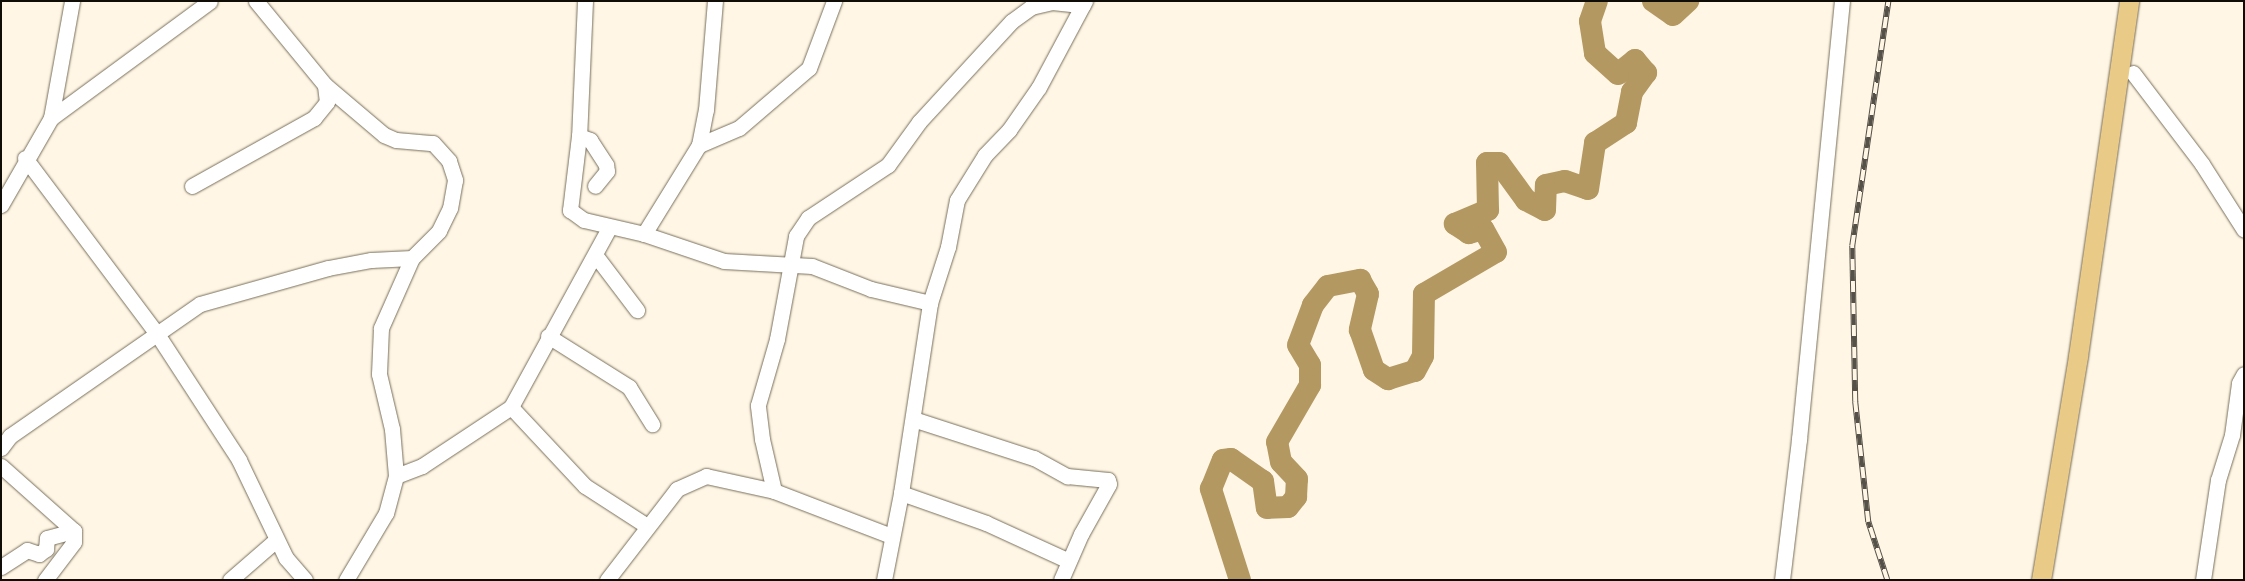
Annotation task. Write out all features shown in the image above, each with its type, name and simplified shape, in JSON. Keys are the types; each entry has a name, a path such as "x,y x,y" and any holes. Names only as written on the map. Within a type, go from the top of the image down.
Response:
{"main road":[{"path":"2041,580 2078,356 2129,1"}],"street":[{"path":"51,118 72,1"},
{"path":"1,205 25,158 51,118 210,1"},
{"path":"256,1 325,85 384,136 396,140 433,143 449,161 455,180 450,208 438,230 412,258 381,328 379,374 392,429 396,476 386,514 346,580"},
{"path":"585,1 579,136 570,210 584,220 609,228 644,234 724,261 791,263 812,266 871,290 930,303"},
{"path":"644,234 699,145 706,110 715,1"},
{"path":"699,145 739,128 809,68 834,1"},
{"path":"1782,580 1799,439 1842,1"},
{"path":"774,491 762,439 758,405 777,339 796,236 808,218 888,165 918,122 1012,21 1031,7 1052,2 1084,3 1039,87 1009,130 985,154 957,200 948,247 930,303 901,493 890,536 884,580"},
{"path":"2132,73 2202,164 2244,230"},
{"path":"192,186 314,118 327,102 325,85"},
{"path":"579,136 590,140 606,165 607,171 595,186"},
{"path":"25,158 157,334 239,460 276,540 286,558 305,580"},
{"path":"396,476 422,466 510,407 548,336 596,256 609,228"},
{"path":"596,256 637,310"},
{"path":"1,448 17,431 200,304 328,268 371,260 412,258"},
{"path":"548,336 629,387 652,424"},
{"path":"2203,580 2218,480 2232,435 2239,383 2244,374"},
{"path":"510,407 585,486 647,526"},
{"path":"913,419 1034,458 1067,476 1108,480 1109,484 1069,561 1062,580"},
{"path":"1,428 17,431"},
{"path":"1,466 74,531 74,542 45,580"},
{"path":"607,580 677,489 706,476 774,491 890,536"},
{"path":"901,493 986,523 1069,561"},
{"path":"1,567 26,550 39,554 46,549 47,538 74,531"},
{"path":"230,580 276,540"},
{"path":"286,558 288,580"}],"waterway":[{"path":"1240,580 1211,489 1223,460 1231,459 1263,481 1267,508 1288,507 1296,497 1297,479 1281,462 1277,442 1310,385 1310,365 1298,345 1313,305 1328,286 1360,280 1368,294 1360,330 1374,370 1388,379 1415,371 1423,356 1424,294 1496,252 1483,229 1469,233 1455,224 1488,210 1487,163 1499,163 1526,200 1545,210 1546,185 1565,181 1588,189 1595,143 1626,123 1632,92 1646,73 1635,60 1618,74 1595,53 1590,21 1597,1"},
{"path":"1653,1 1673,15 1688,1"}],"railway":[{"path":"1887,580 1868,522 1855,402 1852,246 1888,1"}]}
